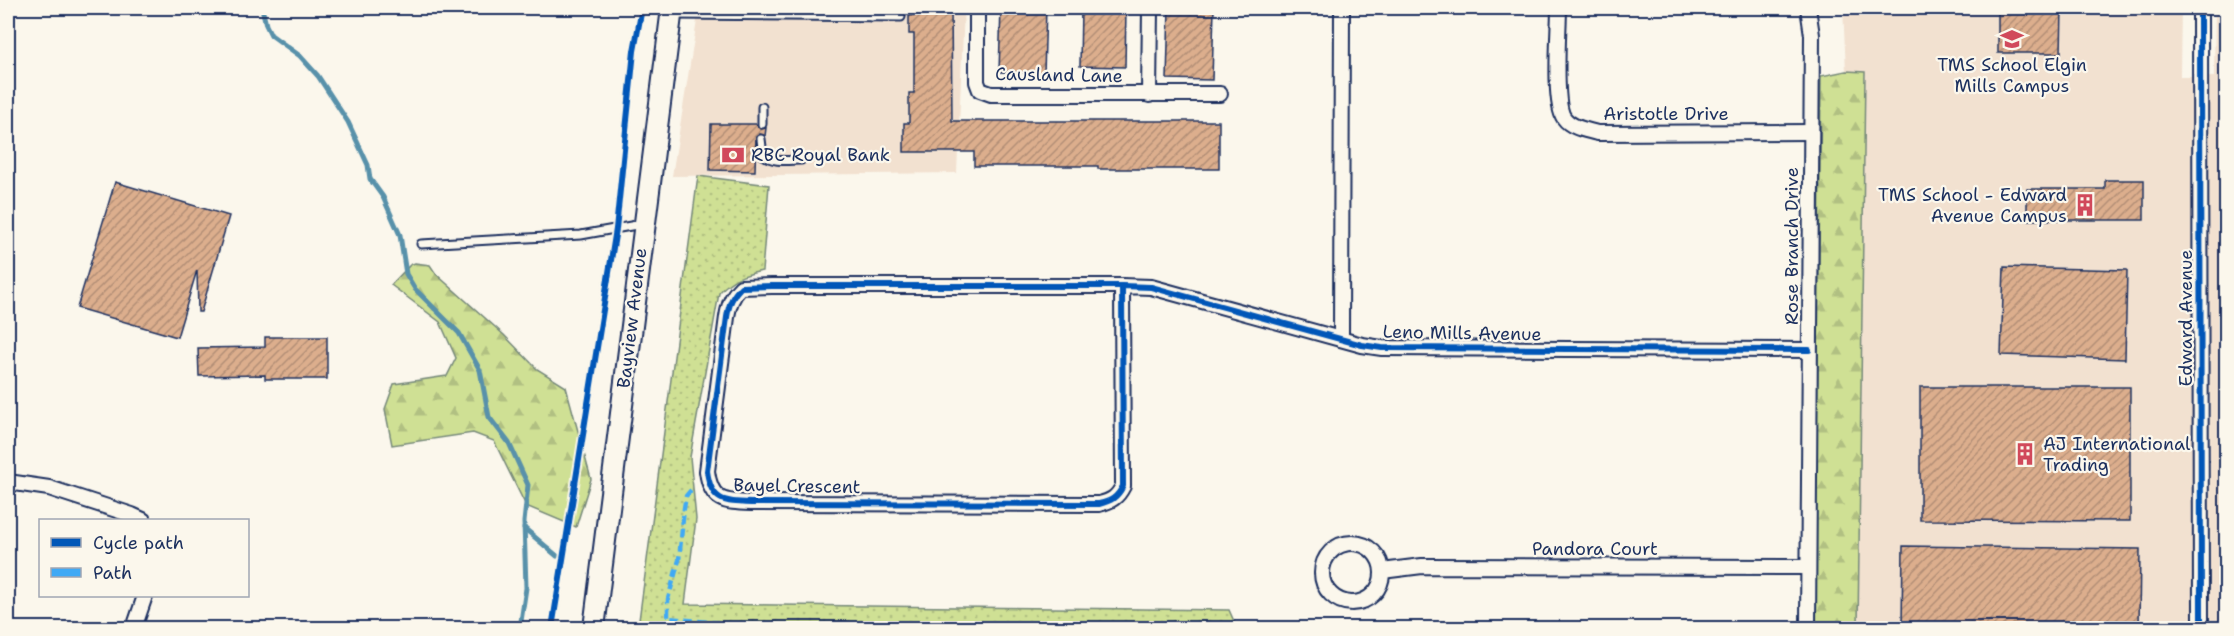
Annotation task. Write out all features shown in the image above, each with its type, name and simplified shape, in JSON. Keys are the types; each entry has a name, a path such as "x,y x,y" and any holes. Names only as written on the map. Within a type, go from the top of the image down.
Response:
{"main road":[{"name":"Bayview Avenue","path":"594,628 671,11"}],"street":[{"name":"Causland Lane","path":"977,8 976,69 980,90 991,94 1220,94"},
{"name":"Causland Lane","path":"1149,95 1150,8"},
{"path":"1341,339 1342,8"},
{"name":"Aristotle Drive","path":"1559,8 1557,97 1564,118 1577,127 1597,133 1810,132"},
{"name":"Rose Branch Drive","path":"1808,8 1812,35 1808,628"},
{"name":"Edward Avenue","path":"2200,8 2201,628"},
{"name":"Leno Mills Avenue","path":"1122,286 1151,287 1341,339 1400,349 1809,350"},
{"name":"Bayel Crescent","path":"1122,286 1123,486 1119,495 1111,501 1098,504 742,503 718,498 709,486 707,471 729,304 741,287 1122,286"},
{"path":"8,482 31,484 57,491 140,519"},
{"path":"1357,543 1374,553 1380,561 1382,571 1381,580 1371,596 1353,603 1343,602 1328,590 1322,572 1324,562 1337,547 1357,543"},
{"name":"Pandora Court","path":"1382,571 1422,566 1808,567"},
{"path":"134,628 145,597"}],"lane":[{"path":"871,8 871,17"},
{"path":"671,11 900,17 901,8"},
{"path":"762,107 762,124"},
{"path":"761,139 763,155 769,159 801,160"},
{"path":"421,244 581,235 644,224"}],"shaded area":[{"path":"699,8 964,8 957,173 672,176"},
{"path":"1843,8 2181,8 2180,77 2214,77 2215,8 2226,8 2226,628 1858,628 1865,72 1846,71"}],"green space":[{"path":"1846,71 1865,72 1858,628 1815,628 1821,76"},
{"path":"698,176 769,185 762,271 738,278 719,293 690,457 696,519 685,604 1229,610 1237,628 638,628"},
{"path":"415,263 430,265 436,274 504,335 537,369 566,387 591,479 576,527 526,506 494,441 473,433 392,445 385,409 394,384 447,376 456,358 440,322 391,285 410,265"}],"building":[{"path":"914,8 951,8 952,121 1219,121 1219,169 974,166 974,152 904,152 904,123 909,123 909,93 914,93 914,34 909,34 909,16 914,15"},
{"path":"1001,8 1046,8 1044,73 999,72"},
{"path":"1081,8 1126,8 1125,67 1080,66"},
{"path":"1169,8 1214,8 1212,80 1167,79"},
{"path":"1998,8 2062,8 2061,53 1998,53"},
{"name":"RBC Royal Bank","path":"711,124 756,124 760,129 766,128 765,136 760,134 756,137 755,171 710,170"},
{"name":"TMS School - Edward Avenue Campus","path":"2105,180 2144,180 2144,220 2027,220 2027,189 2105,189"},
{"path":"115,182 229,216 201,312 198,312 197,270 177,337 77,308"},
{"path":"2004,267 2127,270 2125,359 2001,355"},
{"path":"265,337 327,337 327,379 265,379 265,375 199,376 198,348 265,347"},
{"name":"AJ International Trading","path":"1920,387 2130,387 2130,521 1920,520"},
{"path":"1903,546 2140,549 2139,628 1902,627"}],"waterway":[{"path":"262,8 271,35 300,56 318,76 348,122 368,165 370,179 383,197 400,235 406,274 415,289 459,333 480,370 489,417 509,443 528,485 524,522 526,588 520,628"},
{"path":"524,528 557,556"}],"marked path":[{"path":"691,490 686,496 679,560 668,599 668,618 718,623 726,628"}],"cycle path":[{"path":"552,628 616,229 634,51 642,8"},
{"path":"2200,8 2201,628"},
{"path":"1122,286 1123,486 1110,500 1099,504 752,503 727,501 720,498 712,489 707,471 727,317 731,300 741,287 772,286 1122,286 1151,287 1362,345 1382,348 1809,350"}],"place":[{"name":"TMS School Elgin Mills Campus","path":"2012,39"},
{"name":"RBC Royal Bank","path":"733,155"},
{"name":"TMS School - Edward Avenue Campus","path":"2085,205"},
{"name":"AJ International Trading","path":"2025,454"}]}
